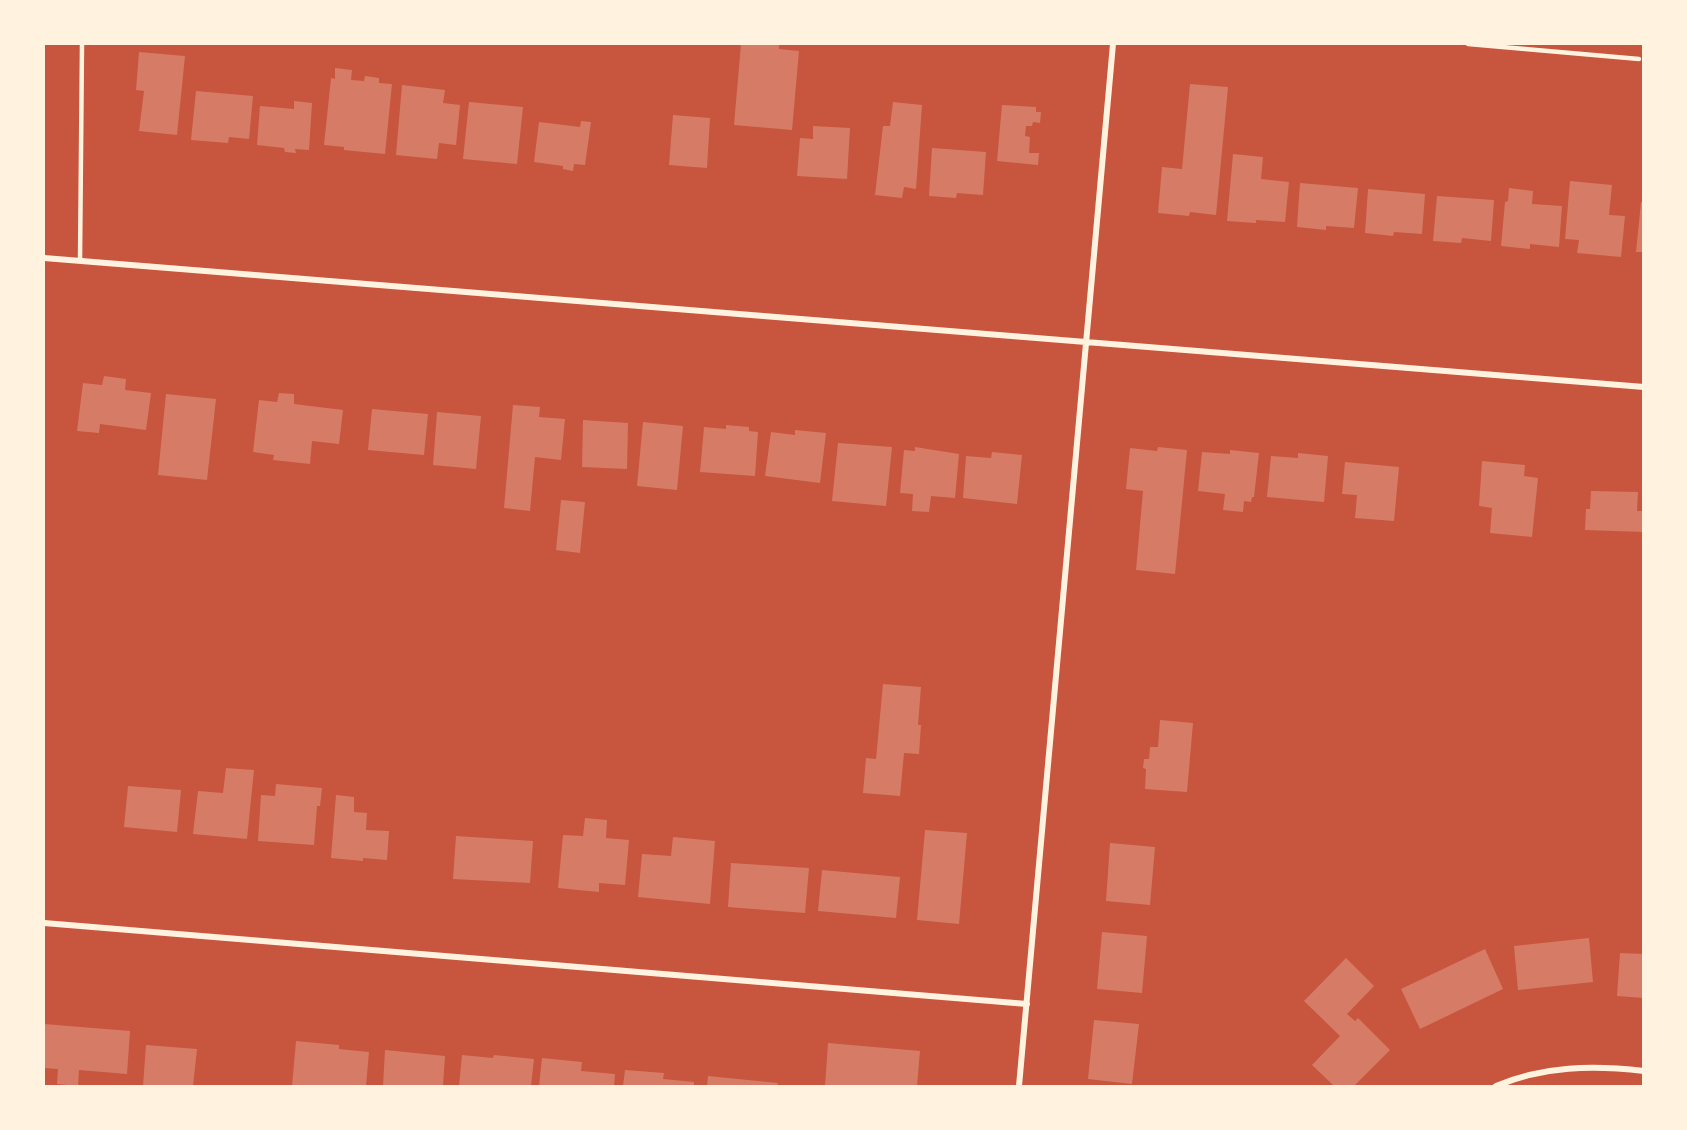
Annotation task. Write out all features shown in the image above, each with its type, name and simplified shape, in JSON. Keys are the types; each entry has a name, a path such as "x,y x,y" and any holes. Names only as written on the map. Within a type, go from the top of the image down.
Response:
{"street":[{"path":"1019,1086 1113,44"},
{"path":"44,258 1644,387"},
{"path":"44,923 1027,1004"},
{"path":"1496,1086 1536,1073 1561,1069 1590,1067 1644,1071"}],"lane":[{"path":"80,261 82,44"},
{"path":"1468,44 1639,59"}],"building":[{"path":"741,44 779,45 779,49 799,51 792,130 734,125"},
{"path":"139,52 185,56 177,135 139,131 144,91 136,90"},
{"path":"335,68 352,70 351,80 364,81 365,76 379,78 379,83 392,84 385,154 344,150 344,147 324,145 331,78 335,79"},
{"path":"1190,84 1228,87 1216,215 1190,212 1189,216 1158,213 1162,167 1182,169"},
{"path":"402,85 445,90 443,103 460,105 456,145 439,143 437,159 396,155"},
{"path":"196,91 253,96 249,139 229,137 228,143 191,140"},
{"path":"294,101 312,103 309,150 295,149 296,153 285,152 284,148 257,145 260,106 294,109"},
{"path":"469,102 523,107 517,164 463,159"},
{"path":"893,102 922,105 916,189 904,187 902,198 875,195 883,126 890,126"},
{"path":"1002,105 1036,107 1036,112 1041,112 1040,123 1033,122 1032,126 1026,126 1025,136 1030,137 1029,153 1039,153 1038,165 997,161"},
{"path":"673,115 710,118 707,168 669,165"},
{"path":"581,121 591,122 585,165 574,164 573,171 563,169 563,166 534,162 539,122 580,127"},
{"path":"813,126 850,128 847,179 797,176 800,138 813,139"},
{"path":"932,148 986,152 983,195 957,193 956,198 929,196"},
{"path":"1233,154 1263,157 1261,179 1289,182 1285,222 1227,221"},
{"path":"1570,181 1612,185 1609,215 1625,216 1621,257 1577,253 1579,240 1565,239"},
{"path":"1300,183 1358,188 1354,228 1326,226 1326,230 1297,227"},
{"path":"1509,188 1533,191 1532,204 1562,206 1559,247 1530,244 1530,249 1501,246 1505,202 1508,201"},
{"path":"1368,189 1425,194 1422,234 1394,232 1393,236 1365,233"},
{"path":"1437,196 1494,200 1491,241 1462,238 1461,243 1433,241"},
{"path":"1641,202 1644,202 1644,252 1636,252"},
{"path":"104,376 126,379 125,390 151,393 146,430 100,424 99,433 77,431 83,383 102,385"},
{"path":"279,393 294,394 294,404 343,410 339,444 312,441 310,464 273,460 274,455 253,452 259,400 277,402"},
{"path":"166,394 216,399 207,480 158,475"},
{"path":"513,405 540,407 539,417 565,419 561,460 535,457 530,511 504,508"},
{"path":"372,409 428,414 424,455 368,450"},
{"path":"437,412 481,416 476,469 433,465"},
{"path":"583,420 628,423 627,469 582,467"},
{"path":"643,422 683,426 677,490 637,486"},
{"path":"726,425 749,427 749,431 758,432 755,476 700,472 704,427 726,429"},
{"path":"795,430 826,433 820,483 765,476 771,432 795,435"},
{"path":"838,443 892,447 886,506 832,501"},
{"path":"915,447 959,454 955,498 931,496 929,512 912,511 913,494 900,493 904,450 915,451"},
{"path":"1158,447 1187,450 1175,574 1136,570 1143,491 1126,489 1130,448 1157,451"},
{"path":"1230,450 1259,453 1254,497 1251,502 1244,501 1243,512 1223,510 1225,494 1198,491 1202,452 1230,454"},
{"path":"992,452 1022,455 1017,504 963,498 966,456 991,458"},
{"path":"1298,453 1328,456 1324,502 1267,497 1271,456 1298,458"},
{"path":"1482,461 1525,465 1524,476 1538,478 1532,537 1490,533 1492,508 1479,506"},
{"path":"1345,462 1399,467 1394,521 1355,518 1357,495 1342,494"},
{"path":"1591,491 1638,492 1637,511 1644,511 1644,532 1585,530 1586,509 1590,509"},
{"path":"561,500 585,502 580,553 556,550"},
{"path":"883,684 921,687 918,725 921,725 919,754 904,753 900,796 863,793 866,758 876,759"},
{"path":"1160,720 1193,723 1187,792 1145,789 1144,759 1149,759 1150,747 1158,747"},
{"path":"226,768 254,770 247,839 193,834 198,791 223,793"},
{"path":"276,784 322,788 320,806 317,806 314,845 258,841 261,795 275,796"},
{"path":"128,786 181,790 177,832 124,827"},
{"path":"336,795 354,797 354,812 367,813 366,830 389,831 387,860 363,858 363,861 331,858"},
{"path":"585,818 607,820 606,838 629,840 625,885 599,883 599,892 558,888 563,835 583,836"},
{"path":"925,830 967,833 959,924 917,920"},
{"path":"456,836 533,841 530,883 453,879"},
{"path":"673,837 715,841 710,904 638,897 642,854 671,856"},
{"path":"1110,843 1155,847 1150,905 1106,901"},
{"path":"731,863 809,868 805,913 728,907"},
{"path":"822,870 900,877 896,918 818,911"},
{"path":"1102,932 1147,936 1142,993 1097,989"},
{"path":"1589,938 1593,982 1518,990 1514,946"},
{"path":"1485,949 1503,989 1420,1029 1401,989"},
{"path":"1620,953 1644,954 1644,998 1617,996"},
{"path":"1346,958 1374,986 1347,1014 1355,1021 1358,1018 1390,1050 1354,1086 1334,1086 1312,1065 1340,1036 1304,1001"},
{"path":"1094,1020 1139,1024 1132,1084 1088,1079"},
{"path":"44,1024 130,1031 127,1074 79,1070 78,1086 57,1084 58,1069 44,1068"},
{"path":"296,1041 339,1045 339,1049 369,1052 366,1086 292,1086"},
{"path":"828,1043 920,1051 917,1086 825,1086"},
{"path":"146,1045 197,1049 193,1086 143,1086"},
{"path":"385,1050 445,1056 443,1086 383,1086"},
{"path":"462,1055 534,1059 531,1086 459,1086"},
{"path":"542,1058 582,1062 581,1071 615,1074 614,1086 539,1086"},
{"path":"625,1070 664,1073 663,1079 694,1082 694,1086 623,1086"},
{"path":"708,1076 778,1083 777,1086 707,1086"}]}
